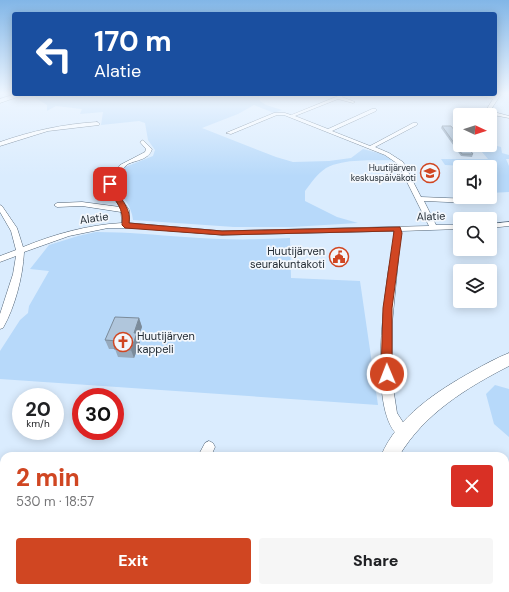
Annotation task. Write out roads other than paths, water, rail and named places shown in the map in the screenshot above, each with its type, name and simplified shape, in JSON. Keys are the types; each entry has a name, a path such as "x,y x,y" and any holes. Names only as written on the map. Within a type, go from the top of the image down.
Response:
{"main road":[{"path":"392,452 404,433 432,406 482,373 509,359"}],"street":[{"path":"229,133 257,122"},
{"path":"305,122 392,157 401,163 433,227"},
{"path":"327,131 348,122"},
{"path":"0,144 52,128 97,124"},
{"path":"370,148 416,124"},
{"path":"125,225 127,215 110,188 110,184 119,168 124,163 144,156 148,153 149,149 144,142"},
{"path":"419,200 453,201"},
{"path":"57,205 82,204 125,210"},
{"path":"0,207 16,231 21,251 21,257 0,325"},
{"path":"497,225 509,224"},
{"name":"Alatie","path":"0,259 69,233 91,228 125,225 222,233 453,227"},
{"path":"397,228 398,233 388,308 386,362 388,398 391,412 398,426 404,433"}],"place":[{"name":"Huutijärven keskuspäiväkoti","path":"430,173"},
{"name":"Huutijärven seurakuntakoti","path":"339,257"},
{"name":"Huutijärven kappeli","path":"123,342"}]}
